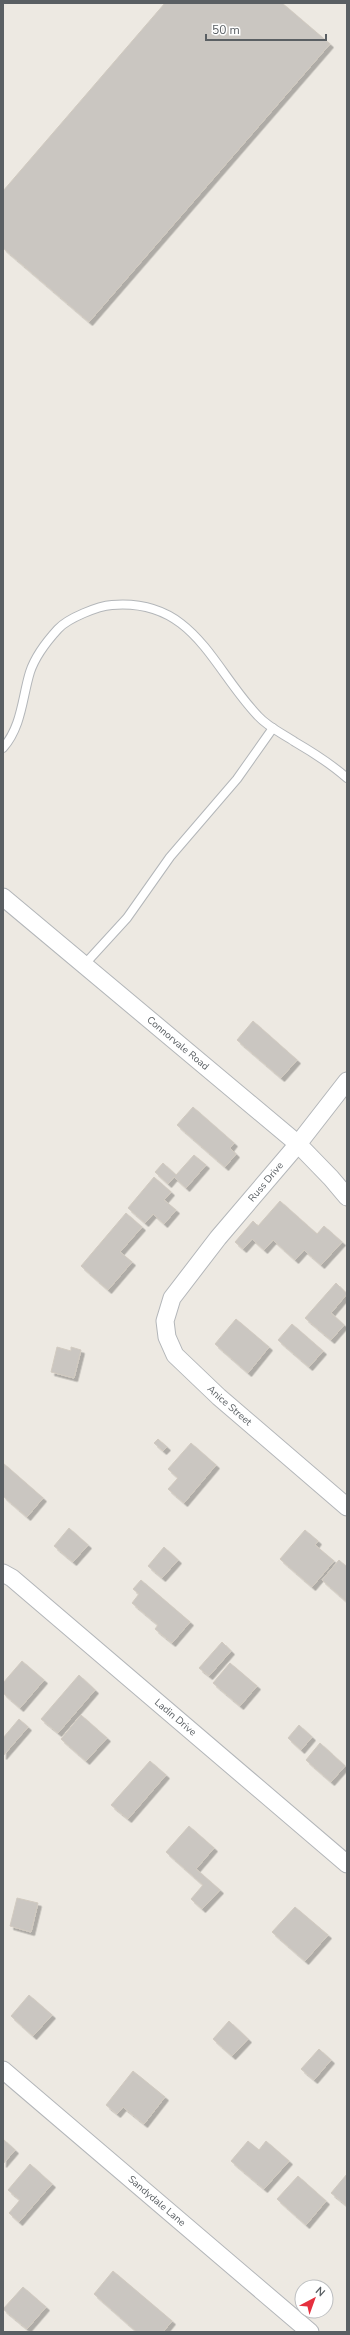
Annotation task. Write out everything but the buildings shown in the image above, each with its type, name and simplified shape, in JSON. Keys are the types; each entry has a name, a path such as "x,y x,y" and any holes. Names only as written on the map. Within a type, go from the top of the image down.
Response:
{"street":[{"name":"Connorvale Road","path":"3,897 298,1144 347,1197"},
{"name":"Russ Drive","path":"184,1282 218,1238 298,1144 347,1081"},
{"name":"Anice Street","path":"184,1282 172,1298 165,1321 167,1337 175,1354 219,1397 347,1507"},
{"name":"Ladin Drive","path":"3,1573 12,1578 347,1864"},
{"name":"Sandydale Lane","path":"3,2070 310,2332"}],"lane":[{"path":"3,748 12,738 21,714 31,671 43,648 59,627 98,606 131,604 165,614 187,627 211,653 258,717 332,765 347,778"},
{"path":"84,965 127,918 170,857 237,779 273,728"}]}
